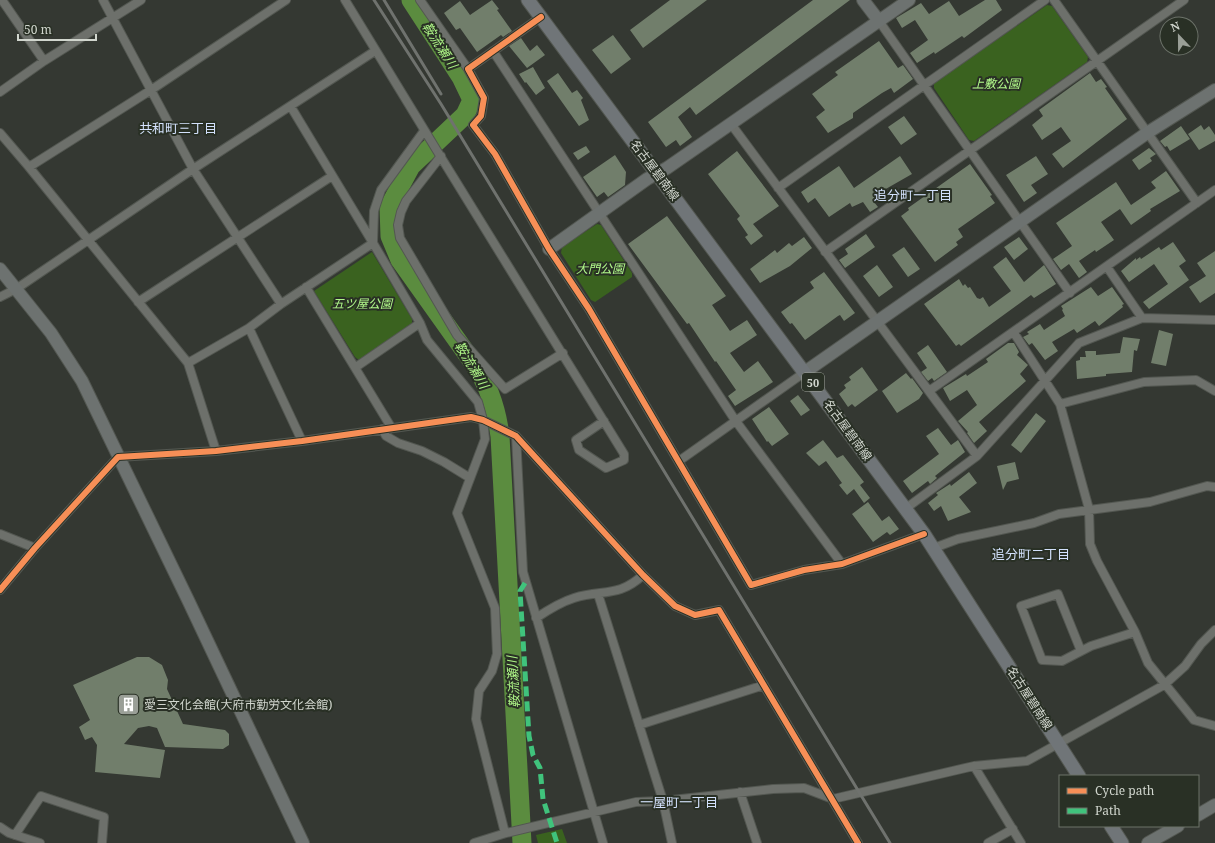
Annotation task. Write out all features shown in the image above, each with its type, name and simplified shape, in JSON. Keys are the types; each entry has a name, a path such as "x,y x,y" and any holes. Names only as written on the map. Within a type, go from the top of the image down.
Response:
{"main road":[{"name":"名古屋碧南線","path":"528,0 934,548 1078,775"},
{"path":"1112,827 1122,843"}],"street":[{"path":"2,0 44,61"},
{"path":"102,0 114,19 193,169 281,304"},
{"path":"0,92 44,61 114,19 142,0"},
{"path":"29,167 151,90 286,0"},
{"path":"345,0 424,132 440,155 563,353 624,454 624,460 606,468 579,450 576,440 604,421"},
{"path":"420,0 468,69 484,98 481,116 474,125 494,154 549,249 589,309 751,585 804,570 842,564 924,534"},
{"path":"863,0 925,85 1070,292"},
{"path":"549,249 909,0"},
{"path":"778,188 1046,0"},
{"path":"1054,0 1197,203"},
{"path":"825,252 1184,0"},
{"path":"468,69 541,17"},
{"path":"0,297 16,289 193,169 291,108 375,51"},
{"path":"493,51 735,420 842,564"},
{"path":"679,461 1020,220 1147,133 1215,90"},
{"path":"291,108 373,243 420,324 427,340 478,402 483,421 485,439 457,513 495,608 497,654 492,670 479,692 476,719 505,833"},
{"path":"730,124 977,456"},
{"path":"373,243 374,212 382,190 424,132"},
{"path":"0,133 188,363 216,451"},
{"path":"440,155 406,200 398,224 400,238 406,250 449,323 469,349 505,389 563,353"},
{"path":"138,302 332,176"},
{"path":"929,391 1108,267 1215,190"},
{"path":"188,363 249,328 281,304 373,243"},
{"path":"1108,267 1142,318"},
{"path":"0,270 51,333 82,381 302,843"},
{"path":"306,287 356,367 391,427"},
{"path":"905,510 977,456 1079,343 1142,318 1215,320"},
{"path":"356,367 420,324"},
{"path":"249,328 302,441"},
{"path":"1014,332 1060,404 1089,509 1090,544 1097,561 1135,632 1148,663 1164,685 1194,720 1215,726"},
{"path":"1060,404 1144,382 1196,380 1215,391"},
{"path":"0,590 35,548 118,457 216,451 302,441 391,427 470,417 483,421 514,435 643,575 675,606 695,615 719,610 858,843"},
{"path":"382,429 386,436 398,443 422,451 470,478"},
{"path":"514,435 523,572 603,843"},
{"path":"934,548 958,539 1034,523 1059,514 1150,502 1207,486 1215,487"},
{"path":"0,534 35,548"},
{"path":"536,618 574,598 618,591 635,583 643,575"},
{"path":"598,594 663,801 672,843"},
{"path":"1081,651 1058,594 1021,606 1030,625 1042,660 1062,661 1081,651 1135,632"},
{"path":"474,843 505,833 636,802 663,801 740,792 804,788 832,799 974,766 1027,761 1164,685 1186,666 1201,644 1215,630"},
{"path":"639,726 764,685"},
{"path":"974,766 1021,843"},
{"path":"740,792 757,843"},
{"path":"15,835 41,796 104,817 102,843"},
{"path":"1199,814 1215,805"},
{"path":"0,827 15,835 40,843"},
{"path":"1148,843 1176,827"},
{"path":"988,843 1012,829"}],"green space":[{"name":"上敷公園","path":"1047,5 1052,6 1088,57 1087,62 974,141 969,140 934,88 934,83"},
{"name":"大門公園","path":"597,224 601,225 632,273 632,277 595,302 591,300 561,253 562,247"},
{"name":"五ツ屋公園","path":"372,252 412,319 412,324 359,360 355,357 314,291"},
{"path":"562,829 567,843 538,843 536,835"}],"building":[{"path":"492,0 499,9 497,10 512,31 503,37 501,35 477,52 460,28 456,30 444,13 460,1 470,15"},
{"path":"670,0 707,0 643,48 630,30"},
{"path":"813,0 850,0 696,115 690,107 678,117 692,137 680,146 676,140 666,147 648,122"},
{"path":"985,0 996,0 1002,10 964,38 962,36 935,54 934,52 917,63 910,53 928,40 915,20 902,28 896,18 921,3 929,14 949,1 959,16"},
{"path":"613,35 631,59 611,74 592,50"},
{"path":"521,38 530,51 537,45 545,55 527,68 509,46"},
{"path":"879,41 898,68 903,65 913,79 894,93 891,88 882,93 853,113 853,118 828,133 816,117 825,110 812,94 838,75 835,72"},
{"path":"533,67 545,88 536,95 519,74"},
{"path":"558,73 572,93 577,90 583,98 581,100 589,120 579,126 547,81"},
{"path":"1090,73 1096,82 1101,79 1107,87 1105,88 1127,119 1063,168 1052,154 1071,141 1061,127 1042,140 1032,125 1043,116 1039,110"},
{"path":"904,116 917,134 901,145 888,127"},
{"path":"1201,125 1204,130 1209,126 1215,135 1215,141 1199,150 1188,134"},
{"path":"1181,126 1190,139 1170,151 1167,146 1165,147 1160,141"},
{"path":"586,146 590,152 578,160 573,153"},
{"path":"1149,148 1156,154 1150,158 1152,161 1139,170 1132,160"},
{"path":"737,151 779,206 753,224 763,236 751,245 745,237 748,235 737,219 740,216 708,174"},
{"path":"615,155 626,172 625,185 608,197 604,192 597,197 583,177"},
{"path":"900,156 912,174 877,194 880,198 874,202 878,207 870,212 863,202 852,207 850,203 829,217 815,198 808,203 801,192 839,166 854,188"},
{"path":"1036,156 1048,174 1031,185 1037,193 1024,202 1006,175"},
{"path":"970,164 992,195 990,196 995,203 958,229 963,237 956,242 958,245 935,262 901,216 909,210 908,208"},
{"path":"1166,171 1180,191 1150,209 1151,211 1131,225 1120,209 1101,222 1114,240 1096,252 1095,250 1079,261 1087,272 1079,278 1069,264 1061,270 1053,259 1072,246 1056,223 1116,182 1131,205 1156,188 1151,182"},
{"path":"667,216 726,296 712,305 730,331 747,320 757,335 730,353 744,372 758,361 773,382 735,406 728,396 736,390 689,323 687,324 628,244"},
{"path":"866,234 875,247 845,268 839,260 848,254 845,249"},
{"path":"804,237 812,248 790,266 760,283 750,269 775,250 777,253 789,243 792,246"},
{"path":"1019,237 1028,249 1014,260 1004,247"},
{"path":"1173,242 1186,261 1179,266 1189,280 1149,309 1143,302 1168,284 1154,264 1129,282 1121,271 1136,258 1136,260 1140,257 1141,259 1159,247 1161,250"},
{"path":"904,247 920,269 908,277 892,255"},
{"path":"1215,251 1215,293 1200,303 1189,287 1206,276 1197,263"},
{"path":"1006,257 1024,282 1044,265 1056,284 1034,298 1031,295 961,346 959,344 956,346 924,304 959,279 963,286 965,284 968,288 970,287 977,298 980,299 983,297 989,307 1011,291 993,267"},
{"path":"877,265 893,287 879,297 863,276"},
{"path":"824,272 855,313 844,321 840,315 838,316 805,340 781,312 814,288 810,282"},
{"path":"1091,287 1098,296 1112,287 1124,304 1122,305 1123,307 1099,326 1095,321 1077,333 1074,329 1052,342 1058,351 1045,360 1032,343 1029,345 1023,337 1029,334 1027,332 1040,324 1044,330 1065,316 1061,306"},
{"path":"1159,330 1173,334 1166,366 1151,363"},
{"path":"1123,337 1140,339 1137,351 1134,350 1132,372 1106,374 1106,376 1077,379 1076,361 1080,360 1080,357 1086,357 1085,351 1096,351 1096,355 1120,353"},
{"path":"1008,343 1014,343 1019,352 1017,355 1028,365 1020,374 1026,381 979,422 987,431 974,443 967,433 968,432 958,421 977,405 967,390 950,401 943,388 966,374 967,376 988,362 986,359"},
{"path":"928,345 947,372 934,381 932,378 928,381 921,372 927,368 917,353"},
{"path":"862,367 878,390 855,407 852,404 848,407 839,394 846,388 844,385 851,380 849,377"},
{"path":"906,373 911,379 912,378 923,393 919,399 897,413 882,391"},
{"path":"798,395 810,410 801,416 790,401"},
{"path":"769,407 789,434 772,446 768,441 767,442 752,419"},
{"path":"1036,413 1046,421 1021,453 1011,445"},
{"path":"938,428 951,445 958,440 965,452 935,476 937,478 930,484 928,481 912,493 903,481 939,454 926,436"},
{"path":"823,440 837,458 843,455 864,482 860,485 870,498 864,503 854,489 847,495 839,485 842,483 826,461 819,466 806,453"},
{"path":"1015,462 1019,479 1007,482 1003,490 997,466"},
{"path":"969,472 977,483 959,497 971,512 948,521 941,506 934,511 928,503 938,495 936,493 950,484 951,486"},
{"path":"868,502 882,521 889,516 899,529 890,535 887,532 873,542 852,514"},
{"name":"愛三文化会館(大府市勤労文化会館)","path":"137,657 149,657 162,665 168,680 167,689 183,724 225,730 229,734 229,745 223,749 165,747 157,728 149,726 138,728 124,744 165,750 160,778 95,772 97,745 92,737 85,740 79,727 90,720 73,685"}],"waterway":[{"name":"鞍流瀬川","path":"411,0 461,77 472,100 465,115 411,166 389,207 390,236 400,260 479,371 487,386 497,418 500,436 522,843"}],"railway":[{"path":"374,0 441,104 890,843"},
{"path":"384,0 441,94"}],"marked path":[{"path":"525,583 520,591 529,736 533,755 540,768 543,799 557,843"}],"cycle path":[{"path":"541,17 468,69 484,98 481,116 473,125 495,154 549,249 589,309 751,585 804,570 842,564 924,534"},
{"path":"0,590 35,548 118,457 216,451 302,441 471,417 483,420 516,436 643,575 675,606 695,615 719,610 858,843"}],"place":[{"name":"愛三文化会館(大府市勤労文化会館)","path":"128,704"}],"district":[{"name":"共和町三丁目","path":"178,128"},
{"name":"追分町一丁目","path":"913,195"},
{"name":"追分町二丁目","path":"1031,554"},
{"name":"一屋町一丁目","path":"679,802"}]}
